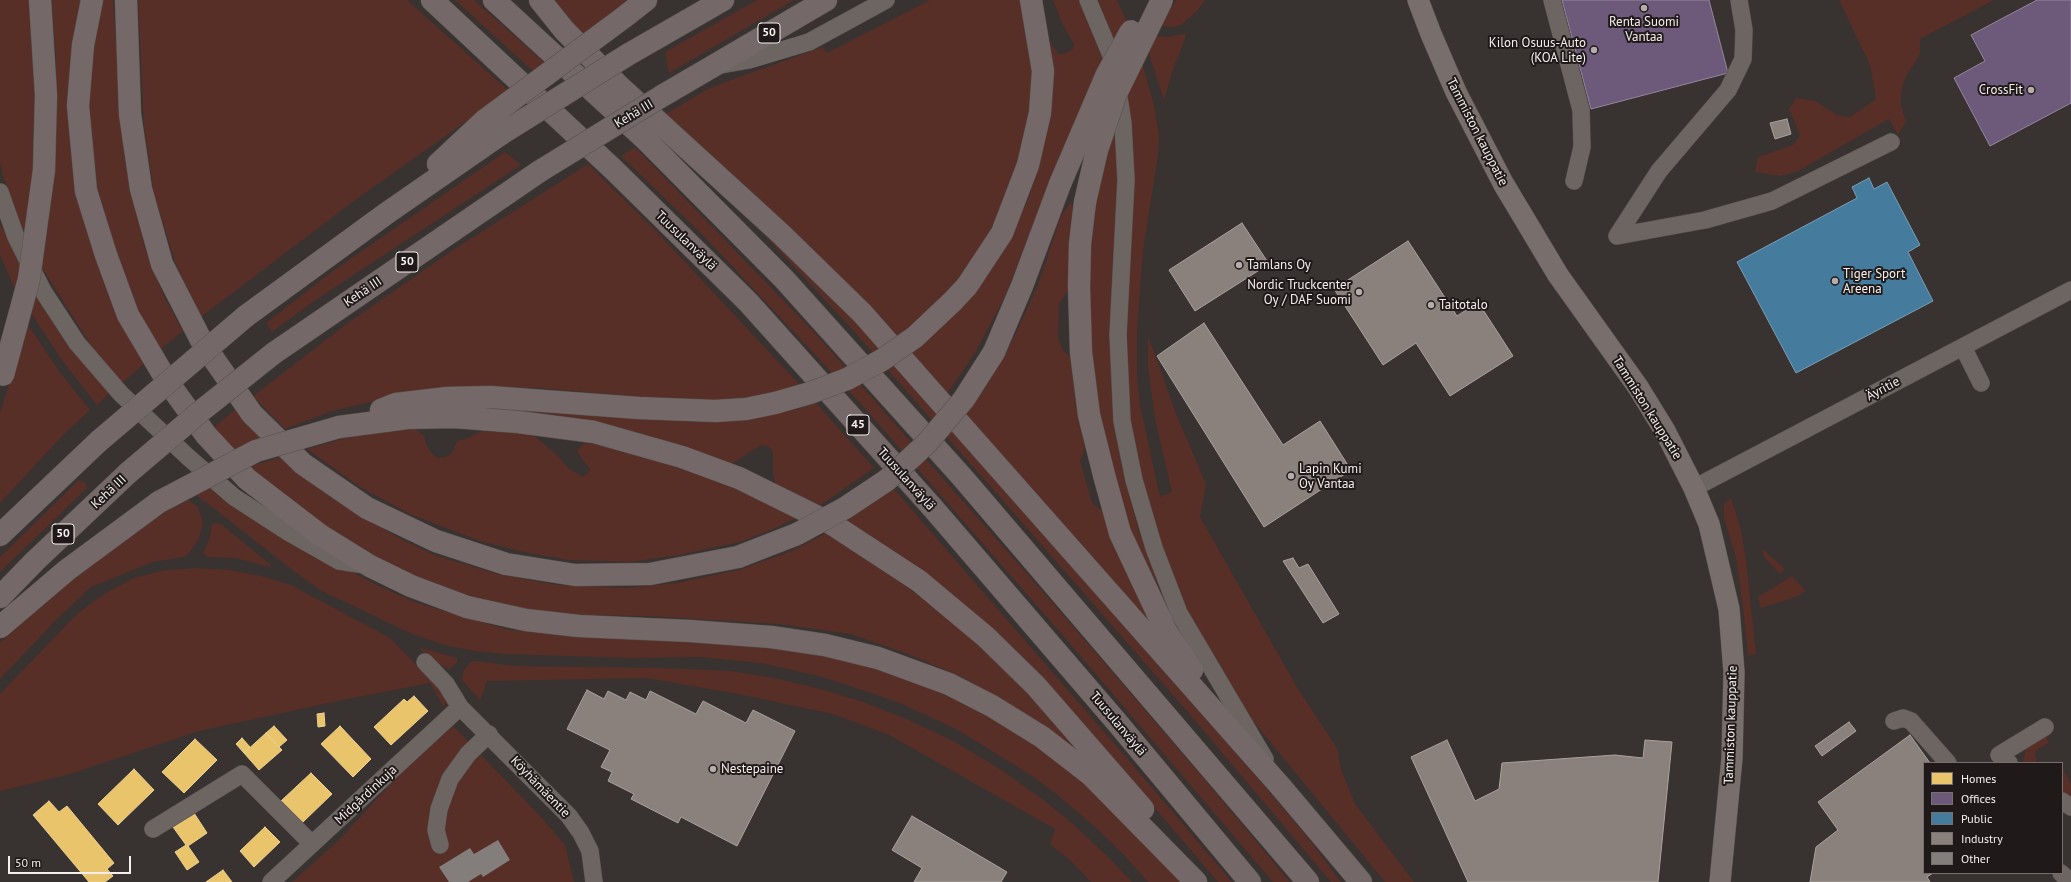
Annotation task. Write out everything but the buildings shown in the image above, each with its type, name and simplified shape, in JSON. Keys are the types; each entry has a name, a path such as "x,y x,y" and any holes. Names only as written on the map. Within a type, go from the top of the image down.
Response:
{"highway":[{"path":"2,378 29,279 44,170 46,95 40,0"},
{"path":"92,0 83,45 78,106 86,191 106,255 128,315 167,381 206,435 247,479 320,535 370,566 411,586 467,606 526,620 579,626 690,631 772,637 825,645 878,658 949,684 992,706 1042,737 1092,775 1196,882"},
{"path":"126,0 131,122 141,189 162,264 202,342 252,414 303,464 367,508 436,541 506,564 575,574 650,574 738,557 797,534 845,508 888,480 927,443 964,399 994,352 1022,286 1060,184 1107,74 1133,28 1156,0"},
{"name":"Tuusulanväylä","path":"432,0 614,170 748,302 932,507 1115,720 1250,882"},
{"path":"494,0 645,139 784,279 962,476 1308,882"},
{"path":"540,0 564,30 618,86 781,234 862,313 1239,739 1361,882"},
{"path":"0,535 99,442 246,316 386,213 493,127 622,18 646,0"},
{"path":"493,127 629,54 723,0"},
{"name":"Kehä III","path":"0,597 35,561 128,473 201,411 274,353 540,171 662,96 826,0"},
{"path":"0,627 67,570 159,502 256,451 339,427 396,404 447,398 490,398 639,408 715,411 746,409 775,403 810,393 847,379 882,360 915,337 953,301 971,281 1002,233 1028,165 1040,113 1043,71 1031,0"},
{"path":"1162,0 1116,94 1097,150 1085,202 1080,244 1079,287 1081,352 1089,415 1120,533 1166,631 1239,739"},
{"path":"339,427 407,418 454,417 518,422 594,432 682,457 739,478 832,524 919,581 986,637 1036,686 1205,882"}],"main road":[{"name":"Tammiston kauppatie","path":"1418,0 1456,92 1516,207 1558,275 1638,387 1665,431 1694,488 1709,524 1724,580 1729,609 1734,672 1732,758 1720,882"}],"street":[{"path":"711,67 749,60 809,42 886,0"},
{"path":"1088,0 1113,60 1123,123 1126,180 1118,334 1122,421 1134,480 1154,548 1180,613 1281,787"},
{"path":"1552,0 1581,110 1582,147 1574,181"},
{"path":"1738,0 1744,30 1743,59 1728,90 1659,171 1617,236 1705,220 1772,201 1892,142"},
{"path":"0,192 16,237 43,291 77,343 120,394 234,497 288,532 339,562 370,566"},
{"name":"Äyritie","path":"1694,488 2071,290"},
{"path":"1963,347 1981,383"},
{"name":"Köyhämäentie","path":"424,662 446,684 460,707 489,734 568,816 581,832 590,851 594,882"},
{"name":"Midgårdinkuja","path":"271,882 460,707"},
{"path":"1894,721 1902,718 1911,721 1947,762"},
{"path":"2008,762 1998,755 2041,730"},
{"path":"440,845 436,830 439,809 450,779 468,754 489,734"},
{"path":"153,829 242,774 312,844"},
{"path":"2062,874 2071,882"}],"shaded area":[{"path":"0,0 30,0 37,42 36,167 25,237 3,176 0,162"},
{"path":"51,0 82,0 71,140 146,362 121,384 94,350 41,266 55,159 56,58"},
{"path":"101,0 113,0 122,134 131,194 145,248 164,297 183,331 158,351 120,269 100,205 93,165 87,111 87,69"},
{"path":"138,0 407,0 509,91 354,201 201,317 175,262 154,194 144,126"},
{"path":"455,0 474,0 546,64 534,72"},
{"path":"554,0 632,0 583,37"},
{"path":"757,0 794,0 669,73 665,52"},
{"path":"930,0 1026,0 1033,50 1032,99 1024,144 994,226 958,281 911,327 896,339 787,224 662,116 708,89 731,80 823,47 827,53"},
{"path":"1053,0 1082,0 1103,59 1079,112 1004,298 975,353 946,395 909,353 931,336 965,303 1019,219 1029,197 1043,149 1052,71 1050,42 1058,54 1064,54 1073,49 1074,44 1063,25"},
{"path":"1099,0 1117,0 1126,20 1113,42"},
{"path":"1176,0 1205,0 1197,11 1181,25 1173,27 1160,26"},
{"path":"1839,0 1994,0 1920,39 1920,54 1905,78 1901,92 1901,105 1906,122 1898,135 1889,119 1798,171 1781,176 1755,172 1758,157 1793,145 1800,135 1789,109 1796,98 1815,101 1837,115 1850,117 1876,99 1870,65"},
{"path":"1183,34 1186,35 1185,39 1173,69 1164,100 1147,48 1154,36 1167,37"},
{"path":"1141,59 1154,105 1159,135 1158,155 1143,251 1137,329 1137,375 1140,405 1160,497 1172,492 1155,419 1148,367 1148,336 1177,416 1206,484 1200,517 1298,689 1337,748 1341,769 1355,804 1414,882 1385,882 1249,716 1198,637 1164,556 1139,476 1129,417 1124,302 1134,176 1133,132 1126,90"},
{"path":"1115,121 1121,172 1109,332 1114,412 1122,468 1138,529 1158,585 1176,627 1154,587 1135,545 1111,471 1095,392 1087,327 1087,248 1096,191"},
{"path":"635,147 815,333 1051,601 1200,774 1290,882 1273,882 1066,639 862,405 702,234 621,156"},
{"path":"505,152 521,165 317,299 272,332 266,323 333,271"},
{"path":"588,164 656,231 800,385 776,394 702,402 539,388 458,388 404,394 332,411 285,429 253,396 348,323 450,252"},
{"path":"1071,203 1074,208 1070,286 1059,305 1058,339 1064,352 1073,358 1075,401 1085,448 1080,461 1092,503 1105,513 1169,648 964,415 984,389 1009,347 1037,288 1061,215"},
{"path":"0,224 22,261 16,291 0,255"},
{"path":"774,238 865,328 1087,581 1170,679 1233,749 1308,838 1341,882 1331,882 1187,711 992,488 852,329 768,239"},
{"path":"36,288 111,392 97,405 64,363 31,313"},
{"path":"28,325 59,371 90,410 65,433 0,503 0,413"},
{"path":"816,403 874,468 818,507 776,485 773,474 773,451 767,446 761,445 733,463 722,464 468,410 477,406 609,414 695,422 723,421 763,416 798,409"},
{"path":"236,409 262,438 233,451 213,428"},
{"path":"412,426 424,436 427,446 432,454 438,458 446,457 452,453 457,441 468,438 488,428 530,432 558,456 568,468 583,477 589,472 590,469 577,450 585,443 603,445 707,475 800,516 740,542 679,555 630,562 569,560 524,552 480,541 410,514 360,487 307,449 354,436"},
{"path":"281,457 314,485 358,514 399,538 435,555 497,574 557,585 628,588 677,583 742,569 794,550 828,532 873,560 975,640 1005,669 1102,772 1019,710 962,677 908,654 851,634 780,624 646,616 578,615 532,610 462,594 408,573 362,549 326,527 249,467"},
{"path":"79,480 86,483 87,488 0,572 0,557"},
{"path":"211,484 331,561 379,586 417,603 509,630 768,644 849,660 945,692 980,709 1045,752 1082,781 1182,882 1148,882 1125,856 1094,826 1054,792 1029,774 958,730 902,704 819,676 760,663 700,657 628,658 505,654 474,651 445,645 412,634 322,591 295,572 194,493"},
{"path":"893,488 1232,882 1218,882 1114,760 845,522"},
{"path":"185,498 198,507 203,522 199,539 189,553 184,557 153,562 91,587 56,620 0,679 0,643 47,598 110,548"},
{"path":"1731,498 1741,530 1746,560 1756,654 1748,655 1736,558 1724,518 1724,504"},
{"path":"217,523 222,525 271,565 270,567 235,558 208,557 203,554 210,537 212,524"},
{"path":"1763,549 1785,569 1780,574 1764,557 1762,551"},
{"path":"195,568 229,570 261,576 291,585 390,638 444,693 447,701 444,708 430,683 342,700 199,731 70,774 0,791 0,694 78,613 104,594 134,578 165,570"},
{"path":"1792,576 1806,591 1796,597 1761,608 1758,597"},
{"path":"418,647 457,658 457,663 449,669 437,663"},
{"path":"476,661 514,666 661,668 730,671 769,677 824,690 863,702 909,720 955,742 1003,771 1041,798 1073,824 1132,882 1091,882 1071,861 1050,844 1055,829 889,735 833,714 733,693 646,678 487,681 480,700 462,680 464,670 471,662"},
{"path":"453,726 541,817 565,845 574,882 292,882 339,840 399,775"},
{"path":"2045,734 2049,743 2038,749 2035,754 2037,762 2023,762 2026,747"},
{"path":"2063,769 2071,784 2071,797 2063,793"}],"place":[{"name":"Renta Suomi Vantaa","path":"1644,8"},
{"name":"Kilon Osuus-Auto (KOA Lite)","path":"1594,50"},
{"name":"CrossFit","path":"2031,90"},
{"name":"Tamlans Oy","path":"1239,265"},
{"name":"Tiger Sport Areena","path":"1835,281"},
{"name":"Nordic Truckcenter Oy / DAF Suomi","path":"1359,292"},
{"name":"Taitotalo","path":"1431,305"},
{"name":"Lapin Kumi Oy Vantaa","path":"1291,476"},
{"name":"Nestepaine","path":"713,769"}]}
